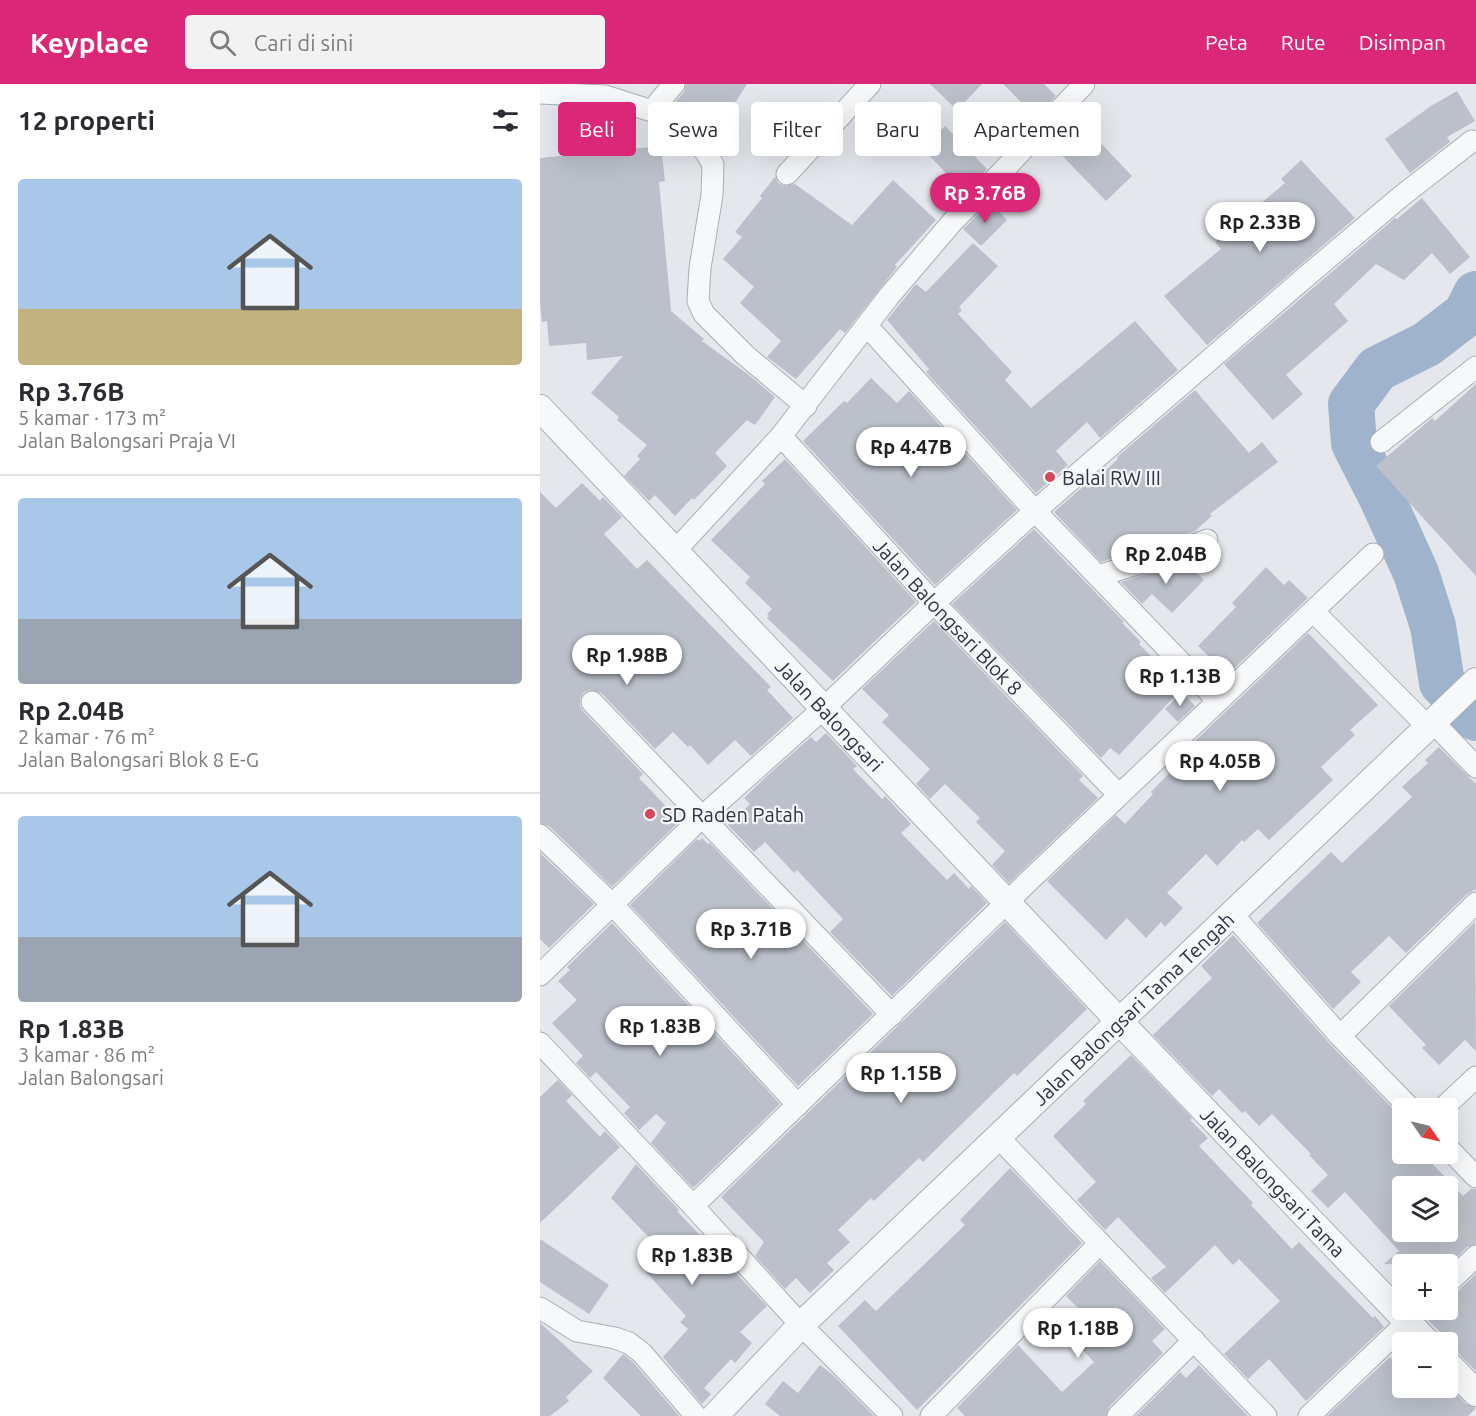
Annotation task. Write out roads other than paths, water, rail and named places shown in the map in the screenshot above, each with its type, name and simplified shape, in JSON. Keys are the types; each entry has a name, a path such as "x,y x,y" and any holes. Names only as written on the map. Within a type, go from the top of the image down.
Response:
{"street":[{"path":"660,102 674,84"},
{"path":"787,174 870,84"},
{"path":"675,551 781,436 890,295 954,220 1084,84"},
{"path":"540,93 605,96 652,111 676,125 706,152 713,165 712,195 700,268 698,301 704,314 745,355 806,406"},
{"path":"540,975 703,816 824,708 1035,511 1309,273 1472,141"},
{"path":"867,326 1035,511 1218,701"},
{"path":"1382,442 1476,367"},
{"name":"Jalan Balongsari","path":"540,408 1119,1021"},
{"name":"Jalan Balongsari Blok 8","path":"781,436 934,603 1119,795"},
{"path":"1098,576 1207,540"},
{"path":"693,1206 1119,795 1373,554"},
{"path":"1313,611 1435,720 1476,767"},
{"name":"Jalan Balongsari Tama Tengah","path":"715,1416 801,1325 1435,720 1470,692"},
{"path":"592,702 892,1014"},
{"path":"540,835 613,905 798,1105"},
{"path":"1340,1036 1476,903"},
{"path":"1232,914 1340,1036 1400,1098"},
{"name":"Jalan Balongsari Tama","path":"1119,1021 1392,1294"},
{"path":"540,1043 801,1325 892,1416"},
{"path":"1454,1098 1476,1077"},
{"path":"998,1137 1266,1416"},
{"path":"1458,1158 1476,1177"},
{"path":"931,1416 1100,1243"},
{"path":"1458,1273 1476,1256"},
{"path":"540,1308 571,1328 586,1334 615,1338 629,1343 642,1353 696,1416"},
{"path":"1309,1416 1408,1320"},
{"path":"1118,1416 1194,1340"},
{"path":"1458,1374 1476,1393"}],"waterway":[{"path":"1476,294 1466,314 1427,344 1377,369 1351,404 1354,443 1416,573 1433,626 1442,683 1476,718"}],"place":[{"name":"Balai RW III","path":"1050,477"},
{"name":"SD Raden Patah","path":"650,814"}]}
